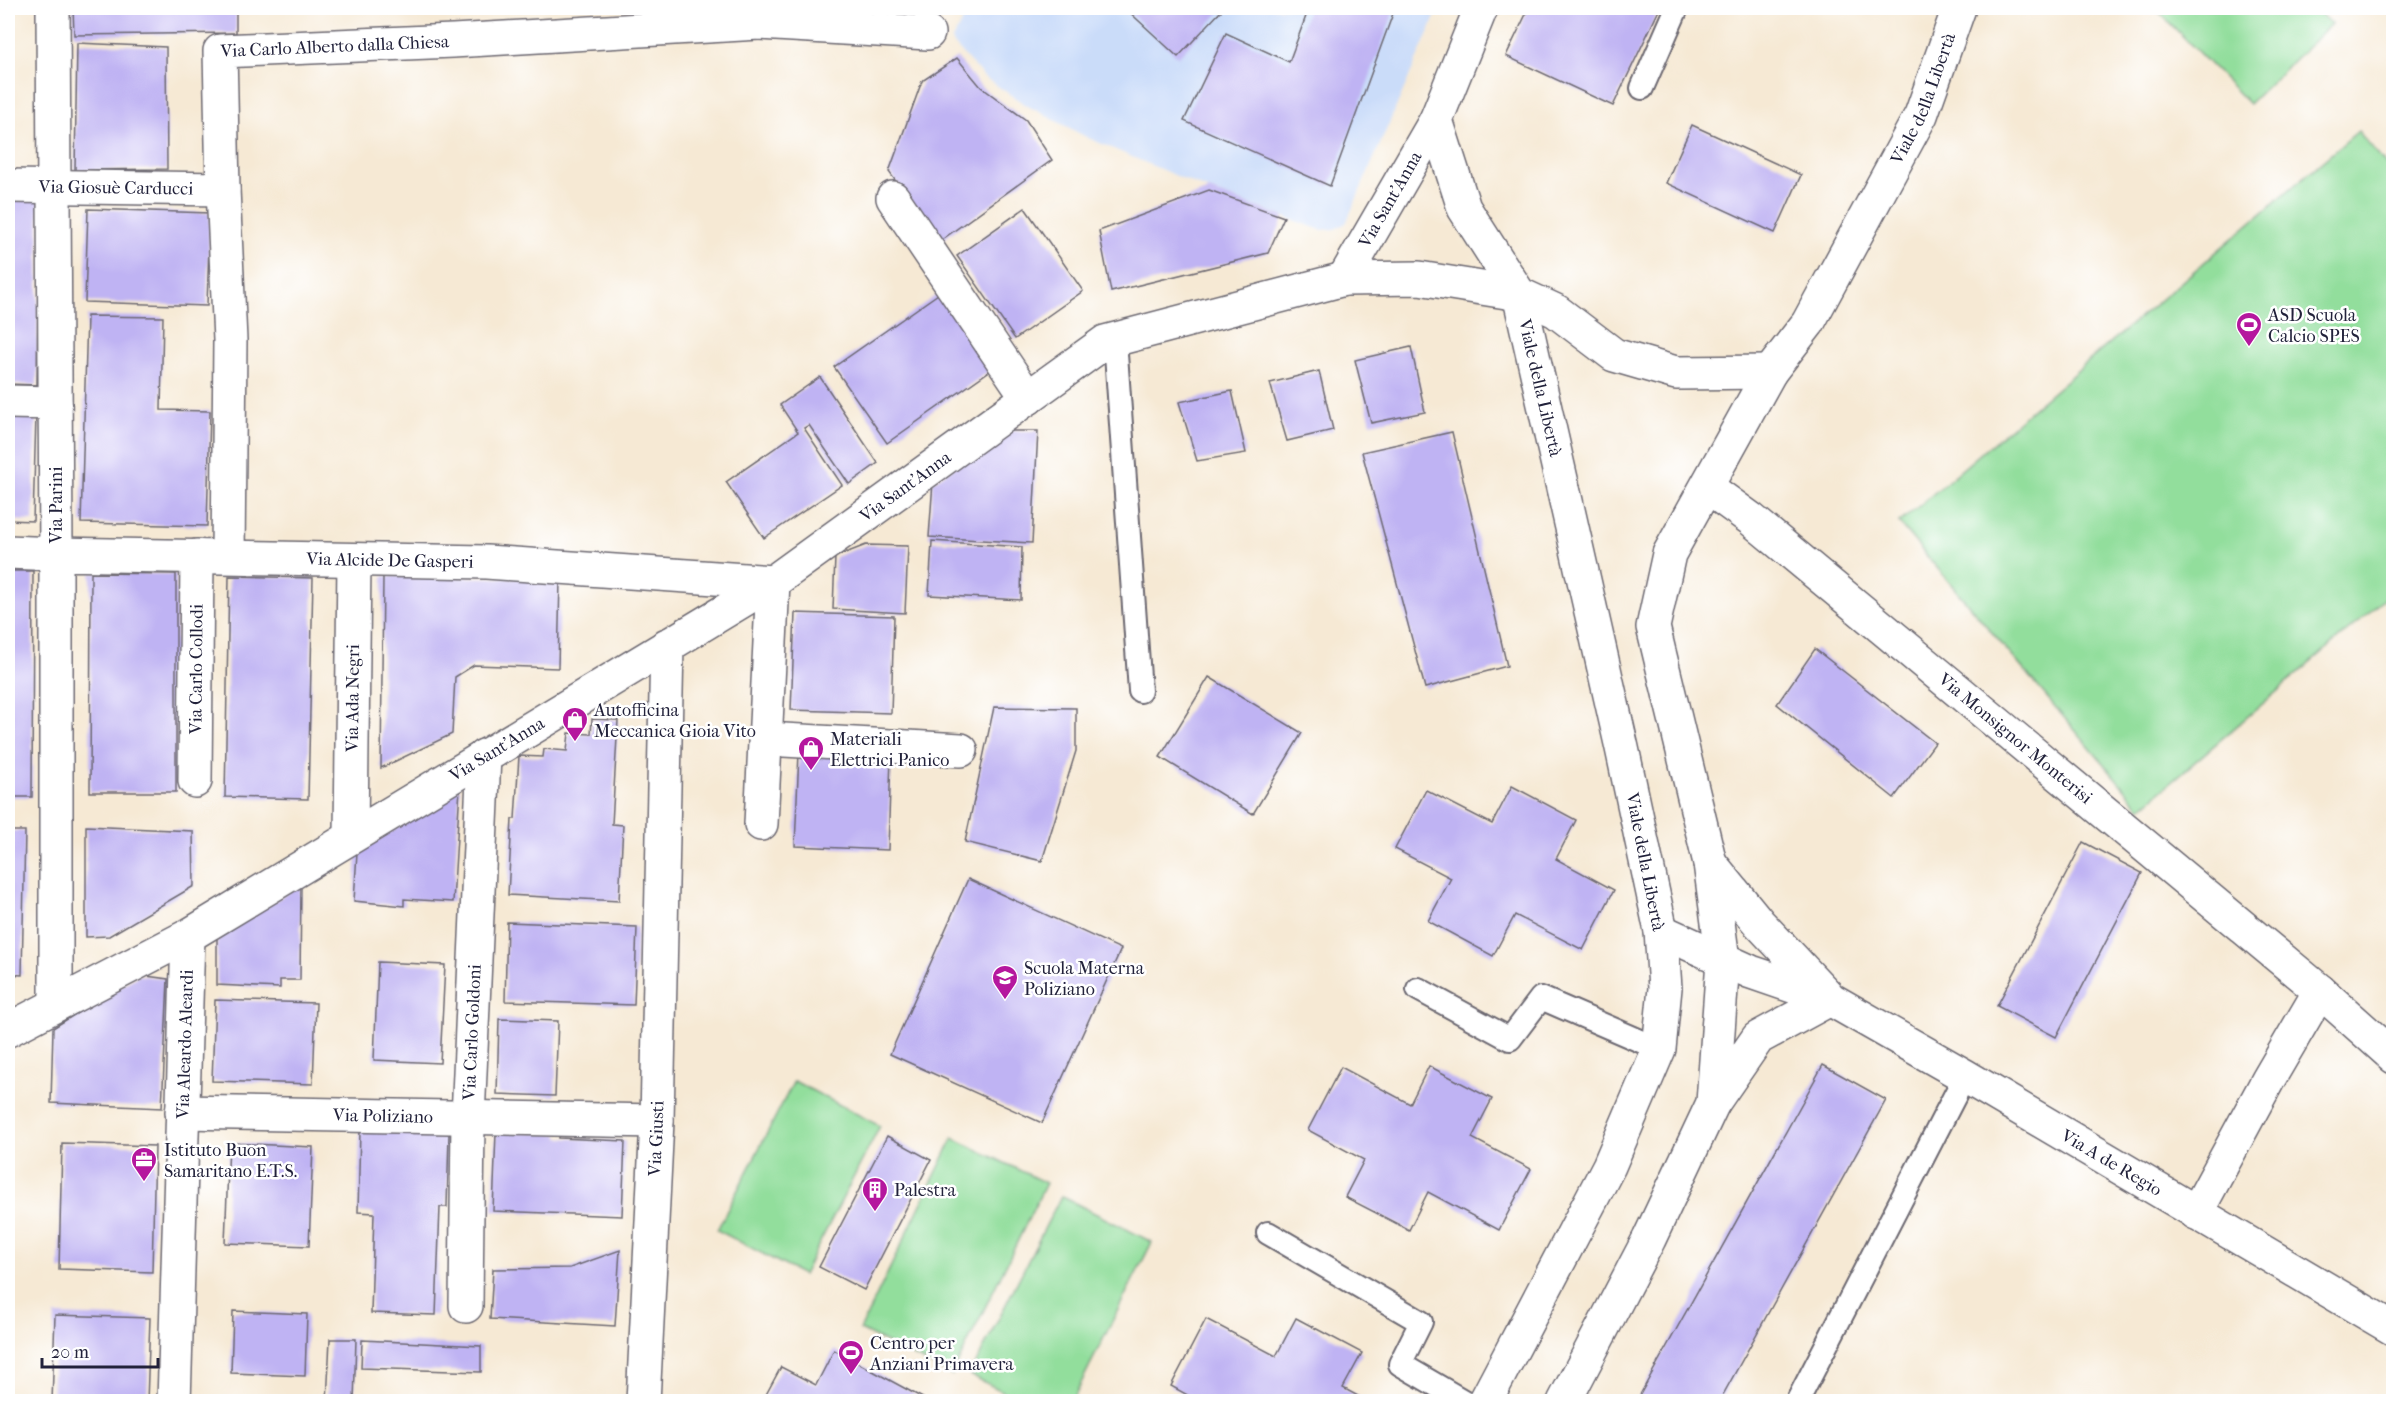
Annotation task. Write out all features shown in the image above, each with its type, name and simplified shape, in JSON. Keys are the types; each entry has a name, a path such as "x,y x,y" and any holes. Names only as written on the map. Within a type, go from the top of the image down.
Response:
{"street":[{"name":"Via Parini","path":"52,8 56,554 56,1003"},
{"path":"1436,120 1481,8"},
{"name":"Viale della Libertà","path":"1564,1401 1649,1239 1713,1103 1724,960 1710,863 1653,627 1669,554 1770,372 1808,323 1921,115 1959,8"},
{"path":"758,15 928,33"},
{"name":"Via Carlo Alberto dalla Chiesa","path":"213,556 230,340 220,51 453,41 758,15"},
{"name":"Via Sant'Anna","path":"1344,279 1436,120"},
{"name":"Viale della Libertà","path":"1436,120 1464,208 1519,294 1661,931 1665,988 1659,1049 1609,1166 1485,1401"},
{"name":"Via Giosuè Carducci","path":"8,186 223,189"},
{"path":"893,198 1028,398"},
{"name":"Via Sant'Anna","path":"8,1029 188,936 773,582 1106,342 1344,279 1419,278 1519,294"},
{"name":"Viale della Libertà","path":"1519,294 1556,311 1614,355 1676,373 1770,372"},
{"path":"8,402 55,403"},
{"name":"Via Monsignor Monterisi","path":"1707,487 1751,519 2320,992 2394,1057"},
{"name":"Via Alcide De Gasperi","path":"8,552 486,562 773,582"},
{"name":"Via Carlo Collodi","path":"195,781 213,556"},
{"name":"Via Ada Negri","path":"351,836 354,560"},
{"path":"761,824 773,582"},
{"name":"Via Giusti","path":"642,1401 657,1121 667,645"},
{"path":"766,739 961,750"},
{"name":"Via Carlo Goldoni","path":"466,1306 468,1118 483,756"},
{"name":"Via A de Regio","path":"1710,863 1759,923 1830,999"},
{"name":"Via A de Regio","path":"1661,931 1751,972 1830,999 2394,1329"},
{"name":"Via Aleardo Aleardi","path":"174,1401 188,936"},
{"path":"2196,1212 2268,1080 2320,992"},
{"path":"1713,1103 1758,1038 1830,999"},
{"name":"Via Poliziano","path":"182,1112 657,1121"}],"lane":[{"path":"1642,88 1677,8"},
{"path":"1116,340 1140,691"},
{"path":"1418,989 1510,1039 1541,998 1659,1049"},
{"path":"1797,1401 1965,1076"},
{"path":"1268,1233 1420,1322 1400,1364 1465,1401"}],"shaded area":[{"path":"970,8 1439,8 1346,223 1335,229 1321,230 1209,190 1088,138 1026,105 984,77 951,41"}],"green space":[{"path":"2155,8 2314,8 2331,24 2249,104"},
{"name":"ASD Scuola Calcio SPES","path":"2358,131 2393,173 2393,592 2141,808 1899,523"},
{"path":"794,1081 880,1126 803,1275 717,1230"},
{"path":"953,1138 1046,1183 952,1375 860,1330"},
{"path":"1061,1196 1152,1242 1072,1401 1022,1401 970,1375"}],"building":[{"path":"73,8 236,8 236,33 74,35"},
{"path":"1125,8 1218,8 1221,11 1178,57"},
{"path":"1309,8 1395,8 1330,186 1184,121 1226,33 1289,62"},
{"path":"1529,8 1660,8 1613,106 1506,56"},
{"path":"77,43 166,47 167,169 75,170"},
{"path":"957,58 981,87 1026,120 1052,160 940,241 889,172 922,81"},
{"path":"1692,125 1801,175 1775,233 1666,183"},
{"path":"1209,190 1284,217 1268,253 1111,292 1099,231"},
{"path":"8,200 39,200 37,385 8,384"},
{"path":"1025,208 1083,291 1015,339 957,256"},
{"path":"88,209 210,213 207,306 85,302"},
{"path":"941,292 995,367 887,443 834,367"},
{"path":"87,316 163,317 161,410 210,411 207,526 81,523"},
{"path":"1411,347 1425,412 1371,423 1355,360"},
{"path":"1319,371 1333,430 1287,441 1270,383"},
{"path":"820,377 878,463 849,484 809,425 804,428 842,485 764,538 726,482 798,432 780,405"},
{"path":"1232,391 1246,453 1197,461 1179,402"},
{"path":"8,414 36,415 33,521 8,520"},
{"path":"1004,431 1038,431 1032,543 929,537 933,482"},
{"path":"1452,432 1507,666 1425,688 1362,452"},
{"path":"932,541 1022,547 1021,600 929,595"},
{"path":"866,545 908,546 905,613 833,609 835,557"},
{"path":"8,571 33,571 32,797 8,797"},
{"path":"91,573 176,574 176,792 90,792"},
{"path":"229,576 313,578 308,799 225,797"},
{"path":"383,576 560,579 558,668 474,665 455,677 452,734 381,768"},
{"path":"795,613 894,616 891,713 791,710"},
{"path":"1815,649 1935,743 1894,798 1777,704"},
{"path":"1209,677 1302,733 1253,814 1160,757"},
{"path":"994,707 1076,708 1076,751 1042,861 965,842"},
{"path":"592,719 618,720 612,824 623,825 619,901 508,895 512,819 515,819 519,756 543,757 544,749 567,751 569,733 591,734"},
{"path":"799,752 891,756 888,850 795,846"},
{"path":"1512,786 1576,820 1556,859 1614,890 1583,950 1515,915 1493,956 1428,921 1451,878 1395,849 1426,790 1492,824"},
{"path":"460,788 453,902 404,899 404,906 354,901 357,853"},
{"path":"86,826 193,831 194,886 109,936 86,937"},
{"path":"8,831 25,831 22,975 8,974"},
{"path":"2083,842 2142,873 2056,1037 1997,1006"},
{"name":"Scuola Materna Poliziano","path":"968,879 1121,949 1042,1123 890,1054"},
{"path":"301,885 300,980 280,980 280,988 217,985 217,936"},
{"path":"507,922 637,927 634,1005 505,1001"},
{"path":"378,962 445,965 440,1063 374,1060"},
{"path":"139,975 168,979 162,1108 51,1103 53,1028"},
{"path":"215,1000 316,1003 313,1084 212,1081"},
{"path":"499,1019 558,1021 555,1096 497,1094"},
{"path":"1823,1065 1886,1100 1719,1402 1636,1402"},
{"path":"1429,1066 1492,1099 1472,1138 1531,1169 1499,1230 1428,1192 1409,1230 1345,1197 1364,1160 1308,1130 1341,1067 1410,1104"},
{"path":"360,1130 449,1133 447,1207 440,1207 436,1315 371,1313 374,1213 358,1212"},
{"path":"496,1132 559,1134 559,1138 625,1141 622,1216 493,1211"},
{"name":"Palestra","path":"887,1136 931,1160 864,1290 819,1267"},
{"path":"62,1143 155,1146 152,1272 59,1269"},
{"path":"229,1143 313,1147 309,1246 225,1243"},
{"path":"620,1250 615,1326 490,1319 493,1269 570,1268"},
{"path":"233,1311 307,1314 305,1376 231,1373"},
{"path":"55,1315 150,1318 147,1402 52,1402"},
{"path":"1296,1318 1362,1353 1343,1388 1369,1402 1200,1402 1171,1386 1206,1319 1276,1356"},
{"path":"330,1339 356,1339 354,1402 327,1402"},
{"path":"362,1340 481,1346 481,1372 361,1368"},
{"name":"Centro per Anziani Primavera","path":"834,1350 930,1402 762,1402 781,1367 816,1385"}],"place":[{"name":"ASD Scuola Calcio SPES","path":"2249,348"},
{"name":"Autofficina Meccanica Gioia Vito","path":"575,743"},
{"name":"Materiali Elettrici Panico","path":"811,772"},
{"name":"Scuola Materna Poliziano","path":"1005,1001"},
{"name":"Istituto Buon Samaritano E.T.S.","path":"144,1183"},
{"name":"Palestra","path":"875,1213"},
{"name":"Centro per Anziani Primavera","path":"851,1376"}]}
